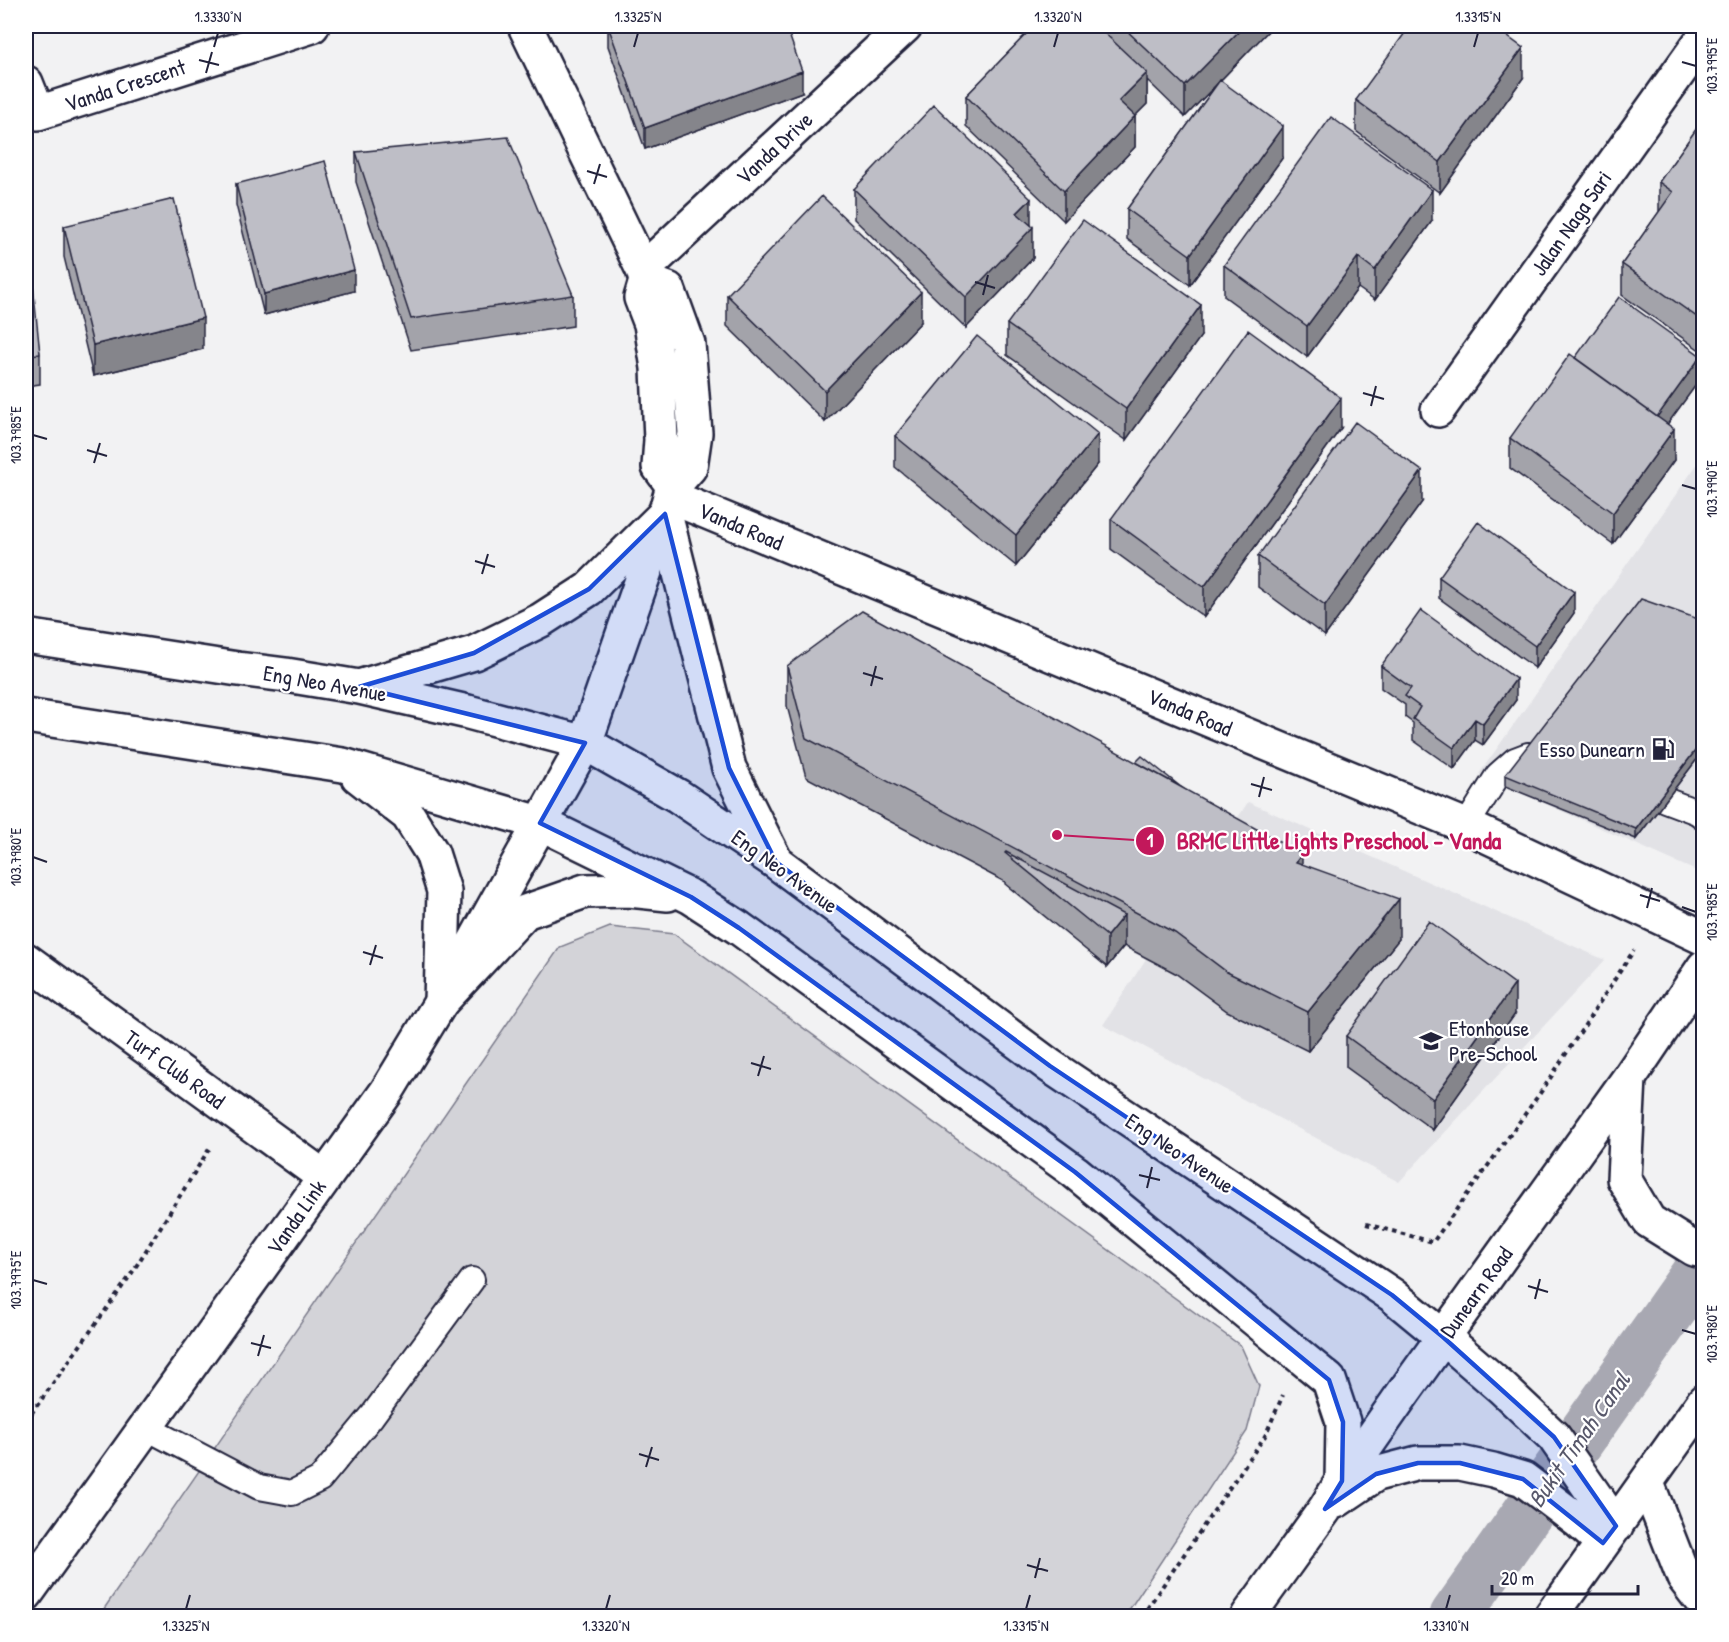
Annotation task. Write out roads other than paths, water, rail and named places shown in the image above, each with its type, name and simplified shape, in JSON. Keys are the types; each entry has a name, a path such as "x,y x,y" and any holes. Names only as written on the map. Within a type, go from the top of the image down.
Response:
{"main road":[{"name":"Vanda Crescent","path":"26,83 38,113 312,26"},
{"name":"Vanda Road","path":"525,26 644,275 641,298 651,324 658,368 661,440 659,467 670,499 585,743 540,823"},
{"name":"Vanda Drive","path":"644,275 905,26"},
{"name":"Jalan Naga Sari","path":"1438,410 1704,37"},
{"name":"Vanda Road","path":"670,499 1466,826 1704,938"},
{"path":"359,687 474,653 541,620 589,589 670,499"},
{"path":"670,499 729,768 776,862"},
{"name":"Eng Neo Avenue","path":"26,636 359,687 468,712 585,743 678,796 776,862 1050,1066 1392,1295 1512,1396 1554,1437 1586,1481 1610,1534"},
{"path":"26,716 343,765 540,823 691,897 739,928 1075,1172 1329,1380 1343,1422 1342,1480"},
{"path":"343,765 408,815 432,853 444,891 441,1002"},
{"name":"Vanda Link","path":"26,1594 387,1091 441,1002 540,823"},
{"path":"441,1002 525,912 585,891 629,890 691,897"},
{"name":"Turf Club Road","path":"26,960 324,1178"},
{"name":"Dunearn Road","path":"1248,1617 1443,1337 1629,1078 1704,967"},
{"path":"1629,1078 1624,1179 1649,1221 1694,1249 1704,1251"},
{"path":"1551,1617 1704,1401"},
{"path":"1325,1509 1376,1474 1418,1462 1460,1463 1522,1479 1561,1508 1610,1534"},
{"path":"1647,1483 1684,1578 1704,1604"}],"lane":[{"path":"1466,826 1498,775 1515,760 1528,755"},
{"path":"1665,800 1704,817"},
{"path":"146,1427 259,1487 292,1493 320,1479 372,1416 472,1280"}],"waterway":[{"name":"Bukit Timah Canal","path":"1455,1616 1704,1263"}],"place":[{"name":"Esso Dunearn","path":"1663,749"},
{"name":"BRMC Little Lights Preschool - Vanda","path":"1057,835"},
{"name":"Etonhouse Pre-School","path":"1431,1041"}]}
